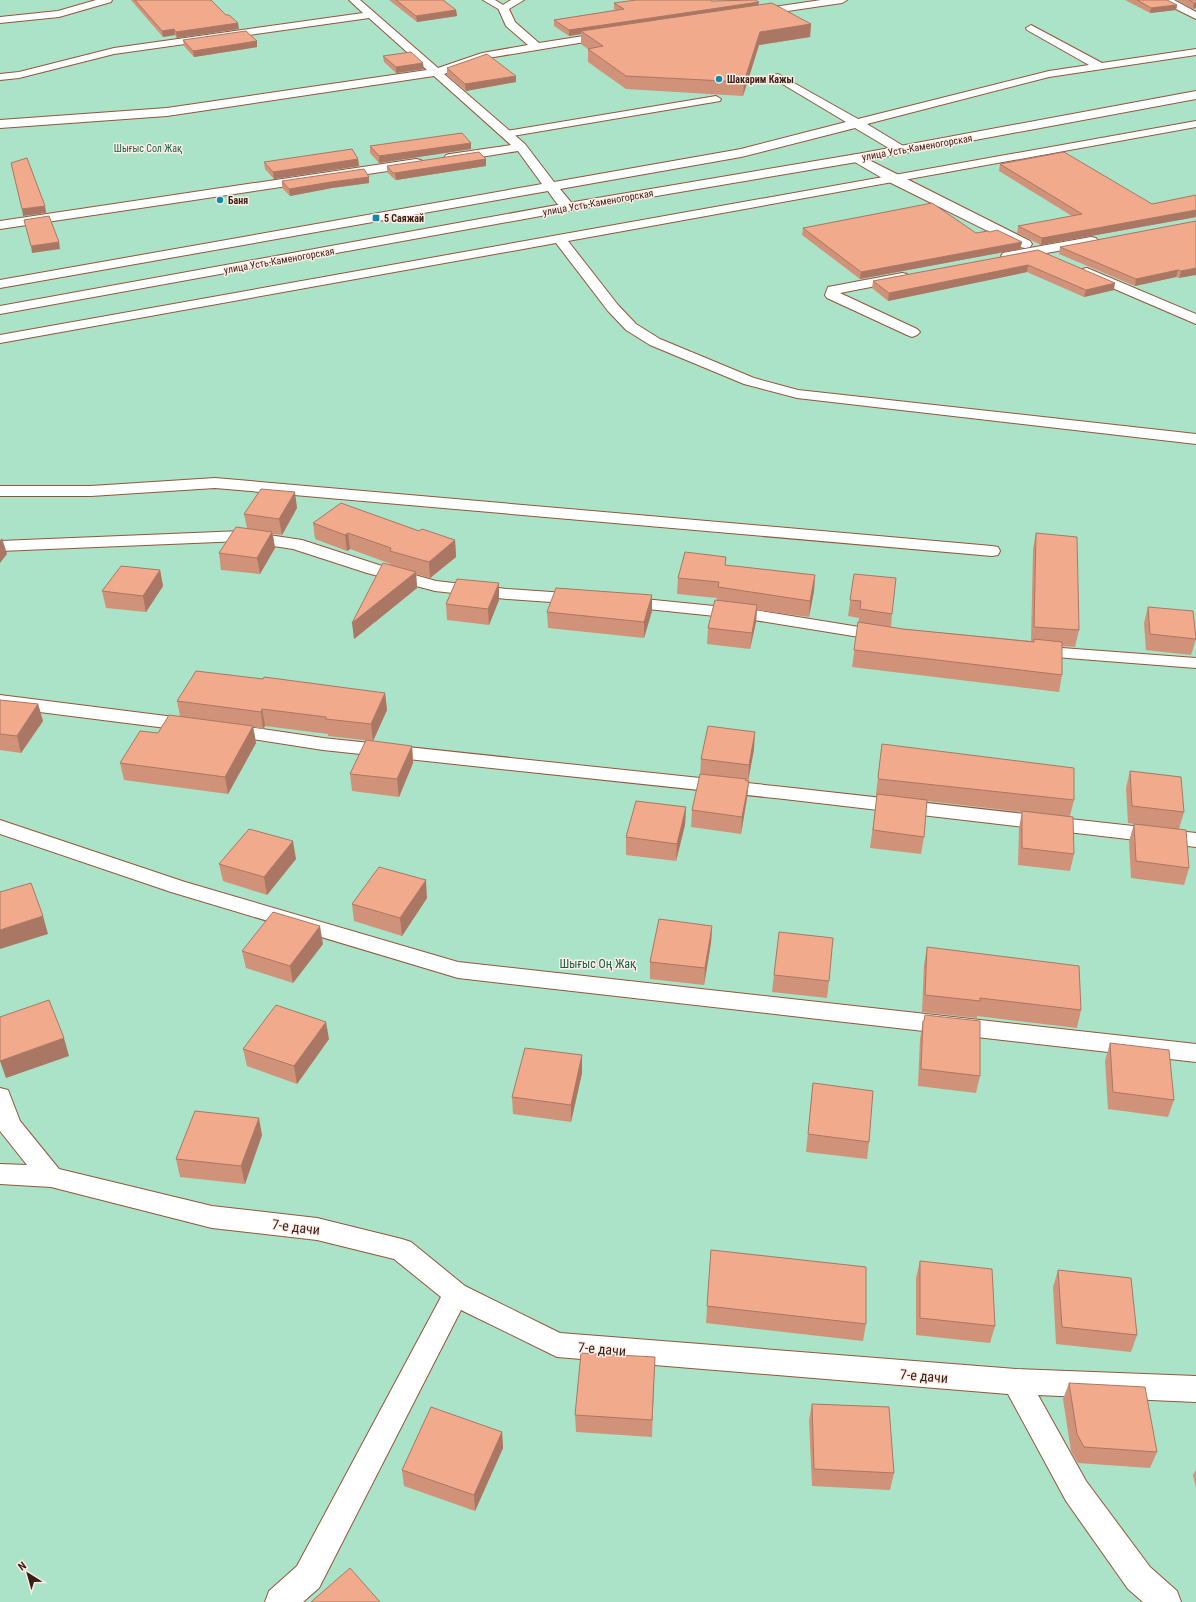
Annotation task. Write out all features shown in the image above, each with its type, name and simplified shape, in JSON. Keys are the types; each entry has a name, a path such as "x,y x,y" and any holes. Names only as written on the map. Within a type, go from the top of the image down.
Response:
{"street":[{"path":"0,20 59,14 107,0"},
{"path":"354,0 438,72 521,147 568,207"},
{"path":"519,0 503,8 510,24 536,46"},
{"path":"740,15 842,0"},
{"path":"1166,0 1196,16"},
{"path":"0,77 19,75 114,51 371,14"},
{"path":"1031,28 1100,66"},
{"path":"0,124 167,112 438,72 486,55 622,33"},
{"path":"0,284 741,153 1049,74 1196,52"},
{"path":"778,77 901,150"},
{"name":"улица Усть-Каменогорская","path":"0,310 568,207 857,158 1196,95"},
{"path":"0,225 521,147"},
{"path":"857,158 894,179 1059,260"},
{"path":"992,259 1106,238"},
{"path":"1074,266 1196,319"},
{"path":"912,332 832,295 833,290 916,274"}],"lane":[{"path":"488,0 503,8"},
{"path":"507,134 716,99"},
{"path":"0,339 1196,124"},
{"path":"559,238 613,308 631,327 654,342 749,381 797,394 1196,439"},
{"path":"0,491 91,490 215,483 992,551"},
{"path":"0,546 242,536 296,544 373,569 435,586 507,594 707,609 754,615 901,639"},
{"path":"1022,650 1196,663"},
{"path":"0,701 323,744 784,793 1196,840"},
{"path":"0,827 178,887 458,970 1196,1053"},
{"path":"0,1097 9,1125 51,1177"},
{"name":"7-е дачи","path":"0,1174 51,1177 212,1217 317,1229 402,1250 456,1294 556,1345 1016,1382 1196,1389"},
{"path":"280,1602 308,1577 456,1294"},
{"path":"1016,1382 1076,1492 1139,1578 1166,1602"}],"green space":[{"name":"Шығыс Оң Жақ","path":"0,0 1196,0 1196,1602 0,1602"}],"building":[{"path":"135,0 211,0 226,15 229,15 238,23 176,32 174,29 162,31"},
{"path":"396,0 443,0 456,10 416,16"},
{"path":"636,0 755,0 759,2 569,30 554,20 624,9 614,3"},
{"path":"1137,0 1167,0 1177,5 1151,8"},
{"path":"1189,0 1196,0 1196,3 1194,3"},
{"path":"772,3 811,24 760,32 744,82 626,76 588,49 603,46 581,31"},
{"path":"246,31 257,41 193,51 183,40"},
{"path":"411,52 423,63 396,67 383,56"},
{"path":"487,54 516,76 465,84 447,68"},
{"path":"462,133 471,143 379,156 370,146"},
{"path":"352,149 358,159 273,172 264,162"},
{"path":"479,152 486,159 395,173 393,173 387,166"},
{"path":"1064,152 1152,204 1196,195 1196,210 1042,238 1018,226 1082,214 1000,164"},
{"path":"27,158 45,206 22,209 11,163"},
{"path":"364,169 369,177 289,189 282,181"},
{"path":"932,203 976,233 997,230 1022,242 861,272 803,228"},
{"path":"49,216 59,242 31,246 24,220"},
{"path":"1196,221 1196,268 1181,271 1178,270 1136,279 1060,247"},
{"path":"1038,250 1115,283 1086,290 1028,265 889,293 873,281"},
{"path":"261,489 295,492 279,519 244,514"},
{"path":"341,503 419,531 422,529 455,540 429,562 390,551 391,548 348,533 345,535 313,523"},
{"path":"236,527 272,532 257,558 219,553"},
{"path":"1036,533 1077,537 1079,630 1034,627"},
{"path":"685,552 726,557 725,565 815,575 810,601 718,587 719,582 678,578"},
{"path":"383,563 416,572 352,623"},
{"path":"121,566 160,570 143,596 102,591"},
{"path":"854,574 896,578 892,614 860,609 861,601 850,600"},
{"path":"457,579 499,583 488,609 446,604"},
{"path":"556,588 652,595 644,622 547,612"},
{"path":"715,600 757,605 752,633 708,628"},
{"path":"1148,607 1193,611 1196,639 1150,634"},
{"path":"858,622 903,629 1034,642 1034,639 1062,642 1062,675 854,650"},
{"path":"196,671 263,679 264,677 385,693 371,724 262,709 261,712 177,701"},
{"path":"0,700 38,704 17,736 0,734"},
{"path":"169,715 253,726 225,777 120,763 140,731 158,733"},
{"path":"708,726 755,732 749,765 701,759"},
{"path":"366,740 412,746 397,779 350,774"},
{"path":"882,744 1074,768 1074,800 879,779"},
{"path":"1130,771 1181,777 1184,812 1132,806"},
{"path":"700,774 746,779 746,781 749,781 742,817 692,810"},
{"path":"877,794 927,800 924,837 873,830"},
{"path":"636,801 686,807 677,844 626,837"},
{"path":"1022,811 1073,817 1074,854 1022,848"},
{"path":"1134,824 1186,830 1189,868 1136,861"},
{"path":"249,829 293,841 264,877 219,864"},
{"path":"379,867 426,880 400,918 352,904"},
{"path":"31,883 43,916 0,930 0,892"},
{"path":"273,912 320,926 290,966 242,951"},
{"path":"659,919 712,926 705,968 650,962"},
{"path":"779,932 833,938 829,981 774,975"},
{"path":"927,947 1079,966 1081,1010 980,998 980,1001 925,995"},
{"path":"49,1000 64,1038 0,1061 0,1017"},
{"path":"276,1005 326,1022 294,1066 243,1049"},
{"path":"925,1015 980,1021 980,1076 921,1069 923,1021"},
{"path":"1110,1043 1169,1050 1174,1100 1113,1092"},
{"path":"525,1048 582,1055 571,1105 512,1097"},
{"path":"813,1083 873,1091 869,1142 808,1134"},
{"path":"195,1111 259,1118 241,1166 176,1159"},
{"path":"711,1250 866,1267 866,1324 707,1306"},
{"path":"920,1261 992,1269 995,1326 920,1318"},
{"path":"1058,1270 1131,1278 1137,1335 1062,1327"},
{"path":"581,1353 655,1357 652,1420 575,1415"},
{"path":"1069,1383 1145,1387 1157,1452 1084,1447 1077,1434"},
{"path":"812,1404 889,1407 894,1473 814,1469"},
{"path":"431,1407 502,1432 474,1495 402,1470"},
{"path":"350,1568 380,1602 311,1602"}],"place":[{"name":"Шакарим Кажы","path":"719,79"},
{"name":"Баня","path":"220,200"},
{"name":"5 Саяжай","path":"376,218"}],"park label":[{"name":"Шығыс Сол Жақ","path":"148,148"}]}
